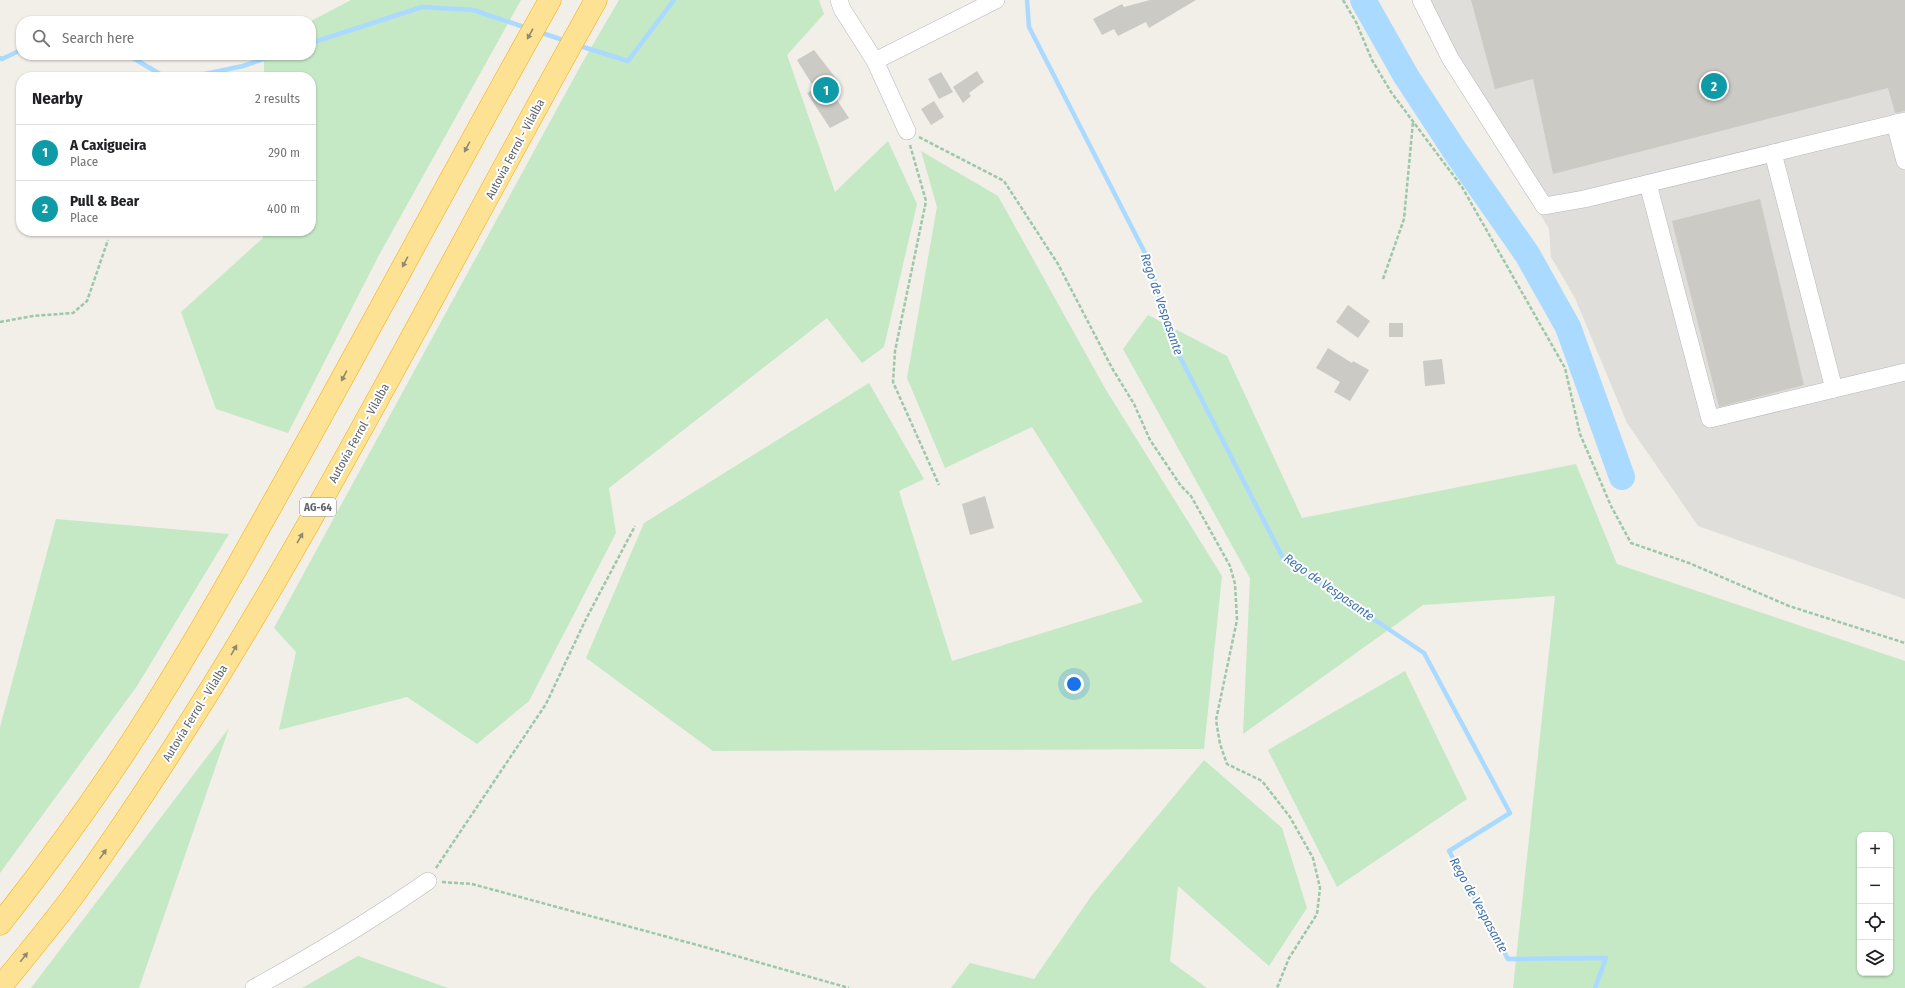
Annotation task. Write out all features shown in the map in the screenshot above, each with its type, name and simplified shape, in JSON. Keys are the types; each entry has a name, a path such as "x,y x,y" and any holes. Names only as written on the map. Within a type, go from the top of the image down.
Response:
{"highway":[{"path":"0,924 39,874 135,737 178,668 237,568 337,388 468,144 550,0"},
{"name":"Autovía Ferrol - Vilalba","path":"0,988 78,888 132,811 217,679 352,448 596,0"}],"street":[{"path":"839,0 842,9 875,61 906,131"},
{"path":"875,61 996,0"},
{"path":"1421,0 1450,58 1544,206 1584,199 1648,184 1900,122 1905,161"},
{"path":"1773,153 1834,389"},
{"path":"1648,184 1710,419 1905,372"},
{"path":"254,988 316,954 389,908 428,881"}],"path":[{"path":"1343,0 1356,22 1372,60 1391,92 1462,187 1565,368 1580,434 1611,506 1631,543 1689,563 1789,606 1905,643"},
{"path":"1383,279 1404,219 1413,121"},
{"path":"906,131 926,201 895,351 893,382 939,485"},
{"path":"906,131 1004,181 1058,264 1112,368 1134,404 1150,440 1181,486 1191,496 1230,566 1235,584 1237,620 1216,720 1220,744 1227,764 1262,781 1290,817 1313,858 1320,888 1317,914 1289,958 1277,988"},
{"path":"0,322 33,316 73,313 87,301 108,240"},
{"path":"635,526 584,620 546,704 428,881 472,884 849,988"}],"shaded area":[{"path":"1413,0 1905,0 1905,599 1698,526 1627,423 1575,298 1551,257 1549,229"}],"green space":[{"path":"351,0 521,0 378,257 288,433 216,409 181,312 263,238 263,236 316,236 316,72 264,72 264,60 316,60 316,18"},
{"path":"619,0 819,0 824,14 787,55 835,192 888,141 917,204 884,347 862,363 827,318 609,488 616,533 529,701 477,744 407,697 279,730 296,652 274,628 581,65"},
{"path":"921,151 998,196 1106,390 1222,576 1204,749 713,751 586,658 644,523 869,383 924,479 899,491 952,661 1143,602 1032,427 945,468 907,378 937,207"},
{"path":"1148,315 1227,356 1302,518 1576,464 1617,564 1905,661 1905,988 1513,988 1555,596 1423,605 1243,734 1250,578 1123,349"},
{"path":"56,519 229,534 137,686 0,873 0,727"},
{"path":"1405,671 1467,799 1337,887 1268,750"},
{"path":"229,728 139,988 31,988"},
{"path":"1204,760 1282,828 1307,908 1269,966 1178,886 1170,961 1207,988 951,988 970,963 1034,979 1092,895"},
{"path":"358,956 448,988 302,988"}],"building":[{"path":"1150,0 1196,0 1149,28 1146,22 1118,36 1114,29 1102,35 1093,19 1122,4 1124,7"},
{"path":"1471,0 1905,0 1905,111 1895,113 1888,88 1553,174 1533,79 1495,89"},
{"path":"814,50 838,81 833,82 840,91 833,94 849,118 830,128 807,93 815,89 797,60"},
{"path":"977,71 984,82 969,93 971,96 963,103 953,87"},
{"path":"941,72 953,92 939,99 928,79"},
{"path":"934,101 944,117 931,125 921,109"},
{"path":"1760,199 1804,385 1719,407 1672,221"},
{"path":"1348,305 1370,321 1358,338 1336,322"},
{"path":"1389,323 1403,323 1403,337 1389,337"},
{"path":"1328,348 1352,363 1353,361 1369,370 1350,401 1334,392 1340,382 1316,368"},
{"path":"1442,359 1445,384 1425,386 1423,361"},
{"path":"985,496 994,528 970,535 962,504"}],"waterway":[{"path":"577,45 628,61 674,0"},
{"name":"Rego de Vespasante","path":"1027,0 1029,27 1146,255 1179,355 1283,558 1424,653 1510,813 1449,851 1508,959 1606,958 1595,988"},
{"path":"1363,0 1406,76 1455,151 1527,254 1568,327 1622,477"},
{"path":"316,41 422,7 473,10 527,28"},
{"path":"539,32 566,41"},
{"path":"0,58 2,59 16,52"},
{"path":"136,60 157,72"},
{"path":"214,72 243,66 260,60"}],"place":[{"name":"Pull & Bear","path":"1714,86"},
{"name":"A Caxigueira","path":"826,90"}]}
